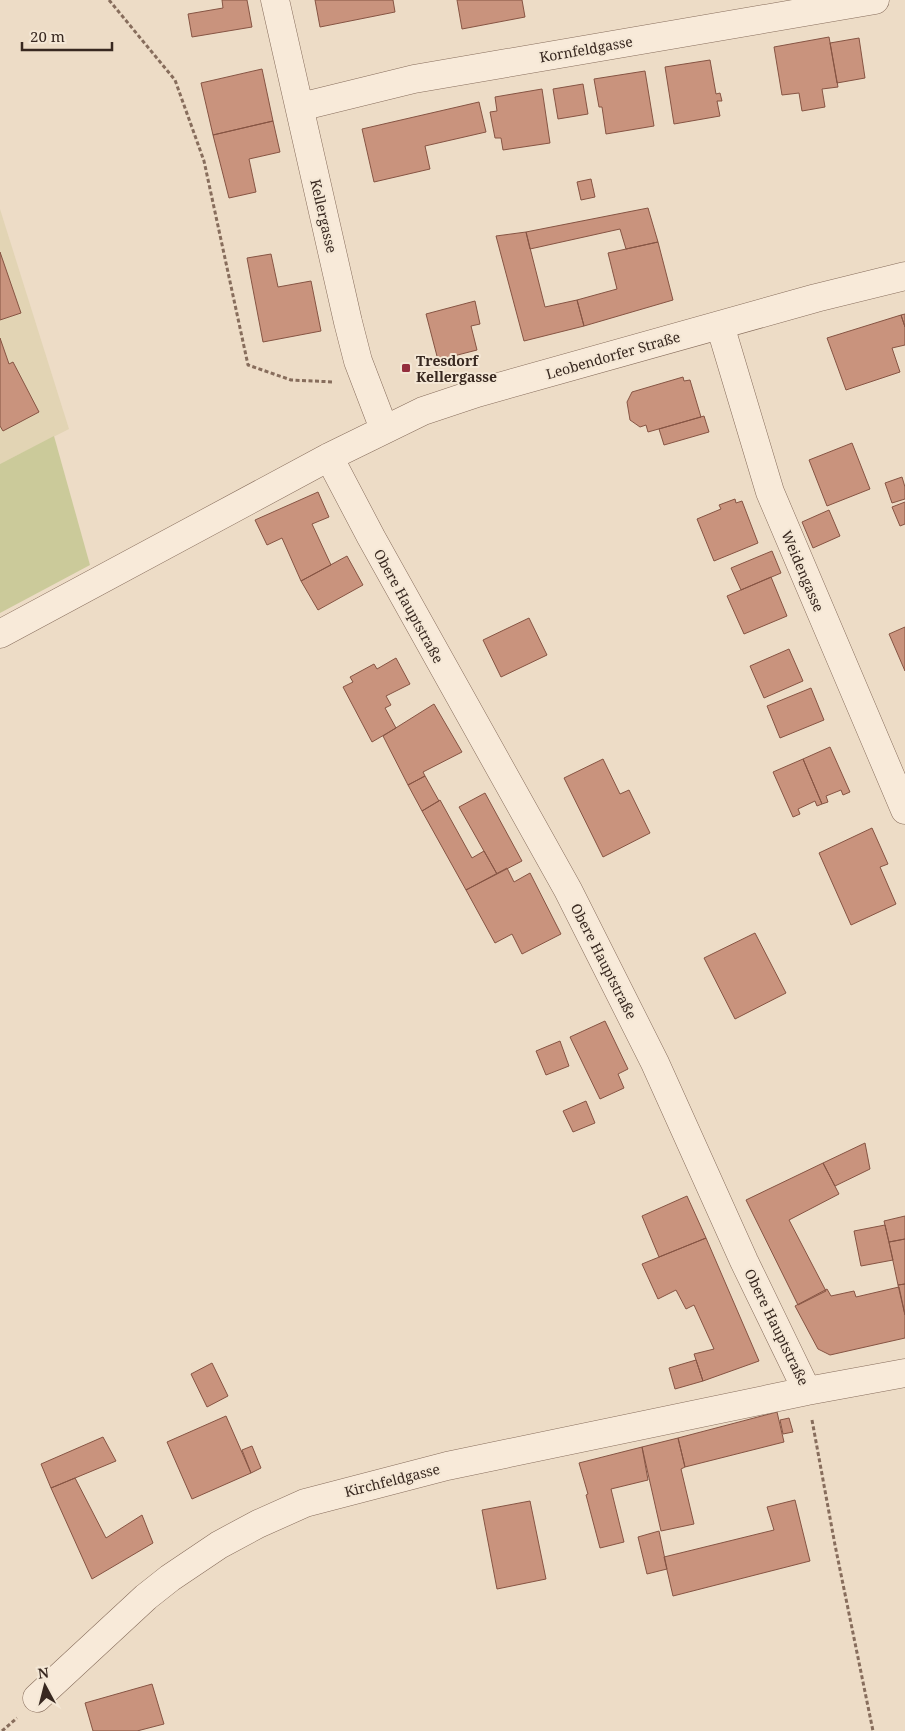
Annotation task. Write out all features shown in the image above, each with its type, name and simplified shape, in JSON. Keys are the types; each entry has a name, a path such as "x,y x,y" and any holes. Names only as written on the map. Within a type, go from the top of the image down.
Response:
{"street":[{"name":"Kellergasse","path":"275,0 348,322 358,361 384,429"},
{"name":"Kornfeldgasse","path":"300,107 414,79 875,0"},
{"name":"Leobendorfer Straße","path":"0,634 329,457 423,411 477,393 816,298 905,276"},
{"name":"Weidengasse","path":"720,325 770,492 905,810"},
{"name":"Obere Hauptstraße","path":"329,457 376,546 568,890 655,1063 744,1261 807,1390 905,1373"},
{"name":"Kirchfeldgasse","path":"37,1698 170,1578 219,1545 305,1502 448,1466 807,1390"}],"path":[{"path":"109,0 175,80 204,160 248,365 291,380 367,384"},
{"path":"807,1390 835,1545 873,1731"}],"shaded area":[{"path":"0,209 69,429 0,464"},
{"path":"54,436 90,565 0,613 0,464"}],"building":[{"path":"222,0 247,0 252,27 192,37 188,14 223,8"},
{"path":"315,0 393,0 395,12 320,27"},
{"path":"457,0 522,0 525,17 462,29"},
{"path":"829,37 838,87 822,89 825,107 802,111 799,93 782,95 774,47"},
{"path":"859,38 865,78 837,83 830,43"},
{"path":"710,60 716,94 720,93 722,101 717,101 720,116 674,124 665,67"},
{"path":"262,69 273,121 213,135 201,83"},
{"path":"645,71 654,126 606,134 602,107 599,107 594,79"},
{"path":"583,84 588,114 558,119 553,89"},
{"path":"542,89 550,143 503,150 501,138 495,138 490,112 497,111 495,97"},
{"path":"479,102 486,132 425,146 430,169 374,182 362,129"},
{"path":"273,121 280,152 249,159 256,192 229,198 213,135"},
{"path":"591,179 595,197 581,200 577,182"},
{"path":"648,208 658,242 626,249 620,229 530,249 526,232"},
{"path":"526,232 545,307 577,300 584,326 524,341 496,236"},
{"path":"658,242 673,300 584,326 577,300 617,289 608,253"},
{"path":"0,252 21,313 0,320"},
{"path":"271,254 278,287 311,281 321,331 263,342 247,258"},
{"path":"475,301 480,324 471,326 477,350 438,360 426,314"},
{"path":"905,314 905,327 901,315"},
{"path":"901,315 905,327 905,345 892,348 900,372 846,390 827,338"},
{"path":"0,338 9,364 13,362 39,412 3,431 0,426"},
{"path":"683,377 684,381 690,380 701,417 648,432 646,425 640,427 630,420 627,402 632,392"},
{"path":"704,416 709,432 664,445 659,429"},
{"path":"852,443 870,489 827,506 809,460"},
{"path":"902,477 905,487 905,499 892,503 885,483"},
{"path":"318,492 329,517 312,524 331,565 301,581 282,538 267,545 255,520"},
{"path":"735,499 736,503 742,501 758,543 714,561 697,519 721,509 719,505"},
{"path":"905,502 905,524 900,526 892,507"},
{"path":"829,510 840,536 813,548 802,522"},
{"path":"772,551 781,573 741,590 731,568"},
{"path":"347,556 363,585 318,610 301,581"},
{"path":"771,577 787,616 744,634 727,596"},
{"path":"529,618 547,655 501,677 483,640"},
{"path":"905,627 905,671 889,634"},
{"path":"789,649 803,681 764,698 750,666"},
{"path":"396,658 410,684 386,696 391,705 385,708 396,728 372,742 343,687 353,682 350,677 374,664 377,669"},
{"path":"811,688 824,720 780,738 767,706"},
{"path":"434,704 462,752 423,772 425,776 408,785 383,736"},
{"path":"830,747 850,792 843,795 841,790 826,796 828,802 822,804 803,759"},
{"path":"603,759 620,794 629,790 650,833 603,857 564,778"},
{"path":"803,759 822,804 817,806 815,801 798,809 800,814 793,817 773,772"},
{"path":"425,776 439,801 422,811 408,785"},
{"path":"485,793 522,861 497,874 459,807"},
{"path":"440,800 472,858 484,851 497,874 466,890 422,811"},
{"path":"872,828 888,864 880,867 896,904 851,925 819,853"},
{"path":"507,868 514,882 530,873 561,934 522,954 512,934 495,943 466,890"},
{"path":"755,933 786,993 735,1019 704,958"},
{"path":"605,1021 628,1069 618,1074 624,1088 600,1099 570,1037"},
{"path":"560,1041 569,1066 546,1075 536,1051"},
{"path":"586,1101 595,1123 573,1132 563,1111"},
{"path":"865,1143 870,1169 835,1186 823,1163"},
{"path":"823,1163 839,1194 789,1220 826,1291 798,1305 746,1200"},
{"path":"687,1196 706,1238 659,1257 642,1216"},
{"path":"905,1216 905,1239 889,1242 884,1221"},
{"path":"885,1225 893,1260 861,1266 854,1231"},
{"path":"706,1238 759,1361 703,1381 694,1354 714,1349 694,1305 686,1309 676,1290 658,1299 642,1264"},
{"path":"905,1239 905,1284 898,1285 889,1242"},
{"path":"905,1284 905,1315 898,1285"},
{"path":"899,1287 905,1315 905,1338 830,1355 818,1349 795,1306 827,1289 831,1296 854,1291 856,1297"},
{"path":"696,1360 703,1381 675,1389 669,1368"},
{"path":"212,1363 228,1396 207,1407 191,1374"},
{"path":"777,1412 784,1442 685,1467 678,1438"},
{"path":"226,1416 251,1473 192,1499 167,1442"},
{"path":"789,1418 793,1432 783,1434 780,1420"},
{"path":"103,1437 116,1461 51,1488 41,1464"},
{"path":"678,1438 685,1467 681,1469 694,1524 661,1531 642,1447"},
{"path":"252,1446 261,1468 251,1473 242,1450"},
{"path":"642,1447 648,1480 611,1489 624,1542 600,1548 579,1463"},
{"path":"75,1478 106,1538 142,1515 153,1543 92,1579 51,1488"},
{"path":"795,1500 810,1561 673,1596 664,1557 774,1530 767,1507"},
{"path":"530,1501 546,1579 497,1589 482,1510"},
{"path":"659,1531 667,1569 647,1574 638,1537"},
{"path":"152,1684 164,1724 137,1731 93,1731 85,1703"}],"place":[{"name":"Tresdorf Kellergasse","path":"406,368"}]}
